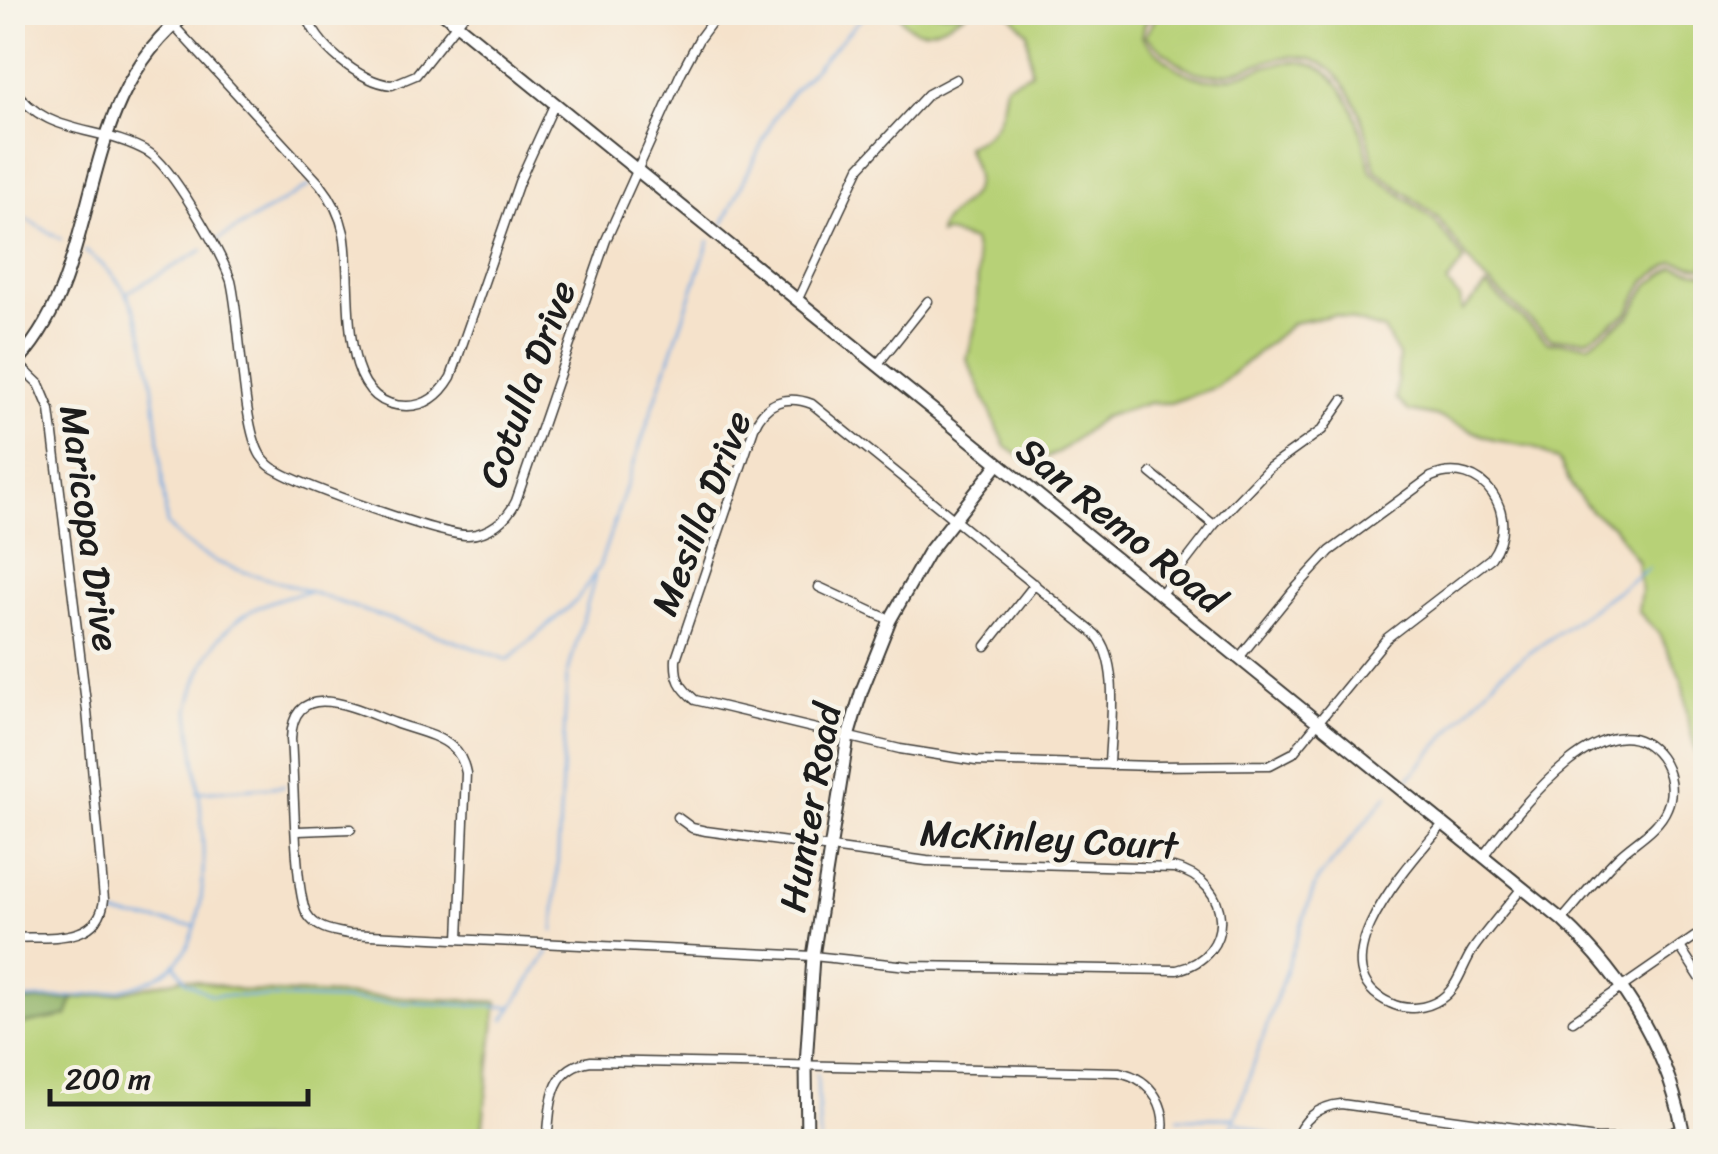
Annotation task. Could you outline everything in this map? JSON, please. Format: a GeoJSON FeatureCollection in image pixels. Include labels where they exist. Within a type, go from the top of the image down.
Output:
{"type":"FeatureCollection","features":[{"type":"Feature","properties":{"kind":"street"},"geometry":{"type":"LineString","coordinates":[[161,12],[333,202],[345,238],[356,364],[372,394],[396,405],[424,403],[449,381],[513,198],[555,103]]}},
{"type":"Feature","properties":{"kind":"street"},"geometry":{"type":"LineString","coordinates":[[14,363],[52,311],[106,136],[131,77],[149,51],[190,12]]}},
{"type":"Feature","properties":{"kind":"street"},"geometry":{"type":"LineString","coordinates":[[306,12],[310,28],[322,44],[367,78],[388,85],[402,84],[416,75],[466,12]]}},
{"type":"Feature","properties":{"kind":"street","name":"San Remo Road"},"geometry":{"type":"LineString","coordinates":[[442,12],[1562,920],[1622,988],[1665,1066],[1684,1136]]}},
{"type":"Feature","properties":{"kind":"street","name":"Cotulla Drive"},"geometry":{"type":"LineString","coordinates":[[12,86],[34,114],[146,150],[160,162],[223,263],[236,307],[252,436],[268,464],[289,476],[457,534],[479,534],[504,519],[516,502],[606,240],[688,61],[719,12]]}},
{"type":"Feature","properties":{"kind":"street"},"geometry":{"type":"LineString","coordinates":[[797,301],[860,168],[928,94],[956,79]]}},
{"type":"Feature","properties":{"kind":"street"},"geometry":{"type":"LineString","coordinates":[[877,365],[928,302]]}},
{"type":"Feature","properties":{"kind":"street","name":"Maricopa Drive"},"geometry":{"type":"LineString","coordinates":[[12,938],[85,932],[97,921],[104,898],[87,712],[50,410],[44,390],[14,363]]}},
{"type":"Feature","properties":{"kind":"street","name":"Mesilla Drive"},"geometry":{"type":"LineString","coordinates":[[848,738],[695,700],[681,688],[675,675],[676,659],[758,418],[766,408],[783,400],[798,399],[812,404],[954,519]]}},
{"type":"Feature","properties":{"kind":"street"},"geometry":{"type":"LineString","coordinates":[[1160,595],[1214,525],[1269,468],[1322,430],[1343,400]]}},
{"type":"Feature","properties":{"kind":"street","name":"Hunter Road"},"geometry":{"type":"LineString","coordinates":[[808,1142],[806,1065],[813,956],[848,738],[890,620],[928,554],[998,464]]}},
{"type":"Feature","properties":{"kind":"street"},"geometry":{"type":"LineString","coordinates":[[848,738],[976,761],[1270,765],[1293,754],[1386,638],[1495,553],[1501,540],[1503,516],[1496,496],[1484,483],[1463,473],[1438,474],[1372,518],[1317,564],[1238,659]]}},
{"type":"Feature","properties":{"kind":"street"},"geometry":{"type":"LineString","coordinates":[[1151,474],[1214,525]]}},
{"type":"Feature","properties":{"kind":"street"},"geometry":{"type":"LineString","coordinates":[[954,519],[1082,622],[1107,651],[1111,670],[1109,765]]}},
{"type":"Feature","properties":{"kind":"street"},"geometry":{"type":"LineString","coordinates":[[986,646],[1035,584]]}},
{"type":"Feature","properties":{"kind":"street"},"geometry":{"type":"LineString","coordinates":[[819,588],[890,620]]}},
{"type":"Feature","properties":{"kind":"street","name":"McKinley Court"},"geometry":{"type":"LineString","coordinates":[[459,939],[466,774],[462,759],[452,746],[333,702],[307,705],[292,728],[302,902],[309,917],[322,928],[348,934],[813,956],[908,966],[1177,970],[1206,955],[1220,928],[1219,906],[1212,891],[1200,878],[1174,868],[927,861],[706,832],[678,818]]}},
{"type":"Feature","properties":{"kind":"street"},"geometry":{"type":"LineString","coordinates":[[1483,856],[1538,789],[1586,750],[1616,738],[1631,739],[1652,749],[1669,775],[1671,788],[1666,811],[1610,864],[1562,920]]}},
{"type":"Feature","properties":{"kind":"street"},"geometry":{"type":"LineString","coordinates":[[1443,824],[1386,896],[1366,934],[1361,953],[1363,971],[1377,995],[1406,1008],[1426,1006],[1444,998],[1473,950],[1522,888]]}},
{"type":"Feature","properties":{"kind":"street"},"geometry":{"type":"LineString","coordinates":[[298,832],[351,829]]}},
{"type":"Feature","properties":{"kind":"street"},"geometry":{"type":"LineString","coordinates":[[1572,1021],[1706,928]]}},
{"type":"Feature","properties":{"kind":"street"},"geometry":{"type":"LineString","coordinates":[[1680,947],[1706,987]]}},
{"type":"Feature","properties":{"kind":"street"},"geometry":{"type":"LineString","coordinates":[[547,1142],[556,1081],[565,1070],[590,1061],[951,1066],[1126,1073],[1145,1084],[1158,1099],[1164,1120],[1162,1142]]}},
{"type":"Feature","properties":{"kind":"street"},"geometry":{"type":"LineString","coordinates":[[1294,1142],[1308,1118],[1326,1106],[1341,1104],[1597,1139],[1684,1136]]}},
{"type":"Feature","properties":{"kind":"green space"},"geometry":{"type":"Polygon","coordinates":[[[898,12],[966,13],[939,27],[920,30],[912,28],[898,12]]]}},
{"type":"Feature","properties":{"kind":"green space"},"geometry":{"type":"Polygon","coordinates":[[[1159,12],[1705,13],[1705,268],[1674,262],[1646,280],[1628,313],[1588,339],[1551,339],[1478,273],[1437,217],[1375,170],[1358,110],[1337,75],[1303,57],[1269,60],[1218,75],[1196,72],[1145,36],[1159,12]]]}},
{"type":"Feature","properties":{"kind":"green space"},"geometry":{"type":"Polygon","coordinates":[[[1009,13],[1154,13],[1145,23],[1142,37],[1175,66],[1209,79],[1280,63],[1302,62],[1320,68],[1346,95],[1362,134],[1371,172],[1434,220],[1464,260],[1447,283],[1459,298],[1462,311],[1487,286],[1548,342],[1589,344],[1630,316],[1649,284],[1675,267],[1705,273],[1705,761],[1698,759],[1682,679],[1659,634],[1638,611],[1641,590],[1637,561],[1613,526],[1592,512],[1573,489],[1559,461],[1532,447],[1494,440],[1439,417],[1409,411],[1396,399],[1399,356],[1384,330],[1335,315],[1293,323],[1217,387],[1170,403],[1149,403],[1103,417],[1058,453],[1030,463],[1006,447],[967,359],[976,323],[978,268],[973,241],[944,232],[939,235],[945,219],[975,187],[976,177],[966,146],[992,129],[1006,84],[1031,73],[1027,32],[1009,13]]]}},
{"type":"Feature","properties":{"kind":"green space"},"geometry":{"type":"Polygon","coordinates":[[[182,978],[246,991],[497,1002],[481,1141],[13,1142],[13,1026],[67,1016],[73,999],[182,978]]]}},
{"type":"Feature","properties":{"kind":"green space"},"geometry":{"type":"Polygon","coordinates":[[[73,999],[67,1016],[13,1026],[13,1002],[73,999]]]}},
{"type":"Feature","properties":{"kind":"waterway"},"geometry":{"type":"LineString","coordinates":[[723,224],[774,118],[790,95],[867,12]]}},
{"type":"Feature","properties":{"kind":"waterway"},"geometry":{"type":"LineString","coordinates":[[216,241],[309,186]]}},
{"type":"Feature","properties":{"kind":"waterway"},"geometry":{"type":"LineString","coordinates":[[12,211],[61,239]]}},
{"type":"Feature","properties":{"kind":"waterway"},"geometry":{"type":"LineString","coordinates":[[598,570],[709,241]]}},
{"type":"Feature","properties":{"kind":"waterway"},"geometry":{"type":"LineString","coordinates":[[126,293],[203,250]]}},
{"type":"Feature","properties":{"kind":"waterway"},"geometry":{"type":"LineString","coordinates":[[85,251],[117,280],[140,324],[152,379],[167,524],[197,551],[233,568],[508,660],[577,600],[597,570]]}},
{"type":"Feature","properties":{"kind":"waterway"},"geometry":{"type":"LineString","coordinates":[[1409,778],[1500,674],[1649,568]]}},
{"type":"Feature","properties":{"kind":"waterway"},"geometry":{"type":"LineString","coordinates":[[554,931],[567,676],[595,577]]}},
{"type":"Feature","properties":{"kind":"waterway"},"geometry":{"type":"LineString","coordinates":[[12,1000],[94,995],[135,986],[169,969],[187,948],[197,919],[202,885],[201,809],[189,710],[195,686],[214,645],[243,616],[283,597],[308,592]]}},
{"type":"Feature","properties":{"kind":"waterway"},"geometry":{"type":"LineString","coordinates":[[197,792],[284,786]]}},
{"type":"Feature","properties":{"kind":"waterway"},"geometry":{"type":"LineString","coordinates":[[1227,1142],[1316,882],[1388,795]]}},
{"type":"Feature","properties":{"kind":"waterway"},"geometry":{"type":"LineString","coordinates":[[112,915],[195,926]]}},
{"type":"Feature","properties":{"kind":"waterway"},"geometry":{"type":"LineString","coordinates":[[504,1020],[548,952]]}},
{"type":"Feature","properties":{"kind":"waterway"},"geometry":{"type":"LineString","coordinates":[[176,965],[186,982],[211,995],[512,1007]]}},
{"type":"Feature","properties":{"kind":"waterway"},"geometry":{"type":"LineString","coordinates":[[817,1074],[820,1142]]}},
{"type":"Feature","properties":{"kind":"waterway"},"geometry":{"type":"LineString","coordinates":[[1178,1118],[1236,1118]]}},
{"type":"Feature","properties":{"kind":"waterway"},"geometry":{"type":"LineString","coordinates":[[1238,1123],[1288,1141]]}}]}
